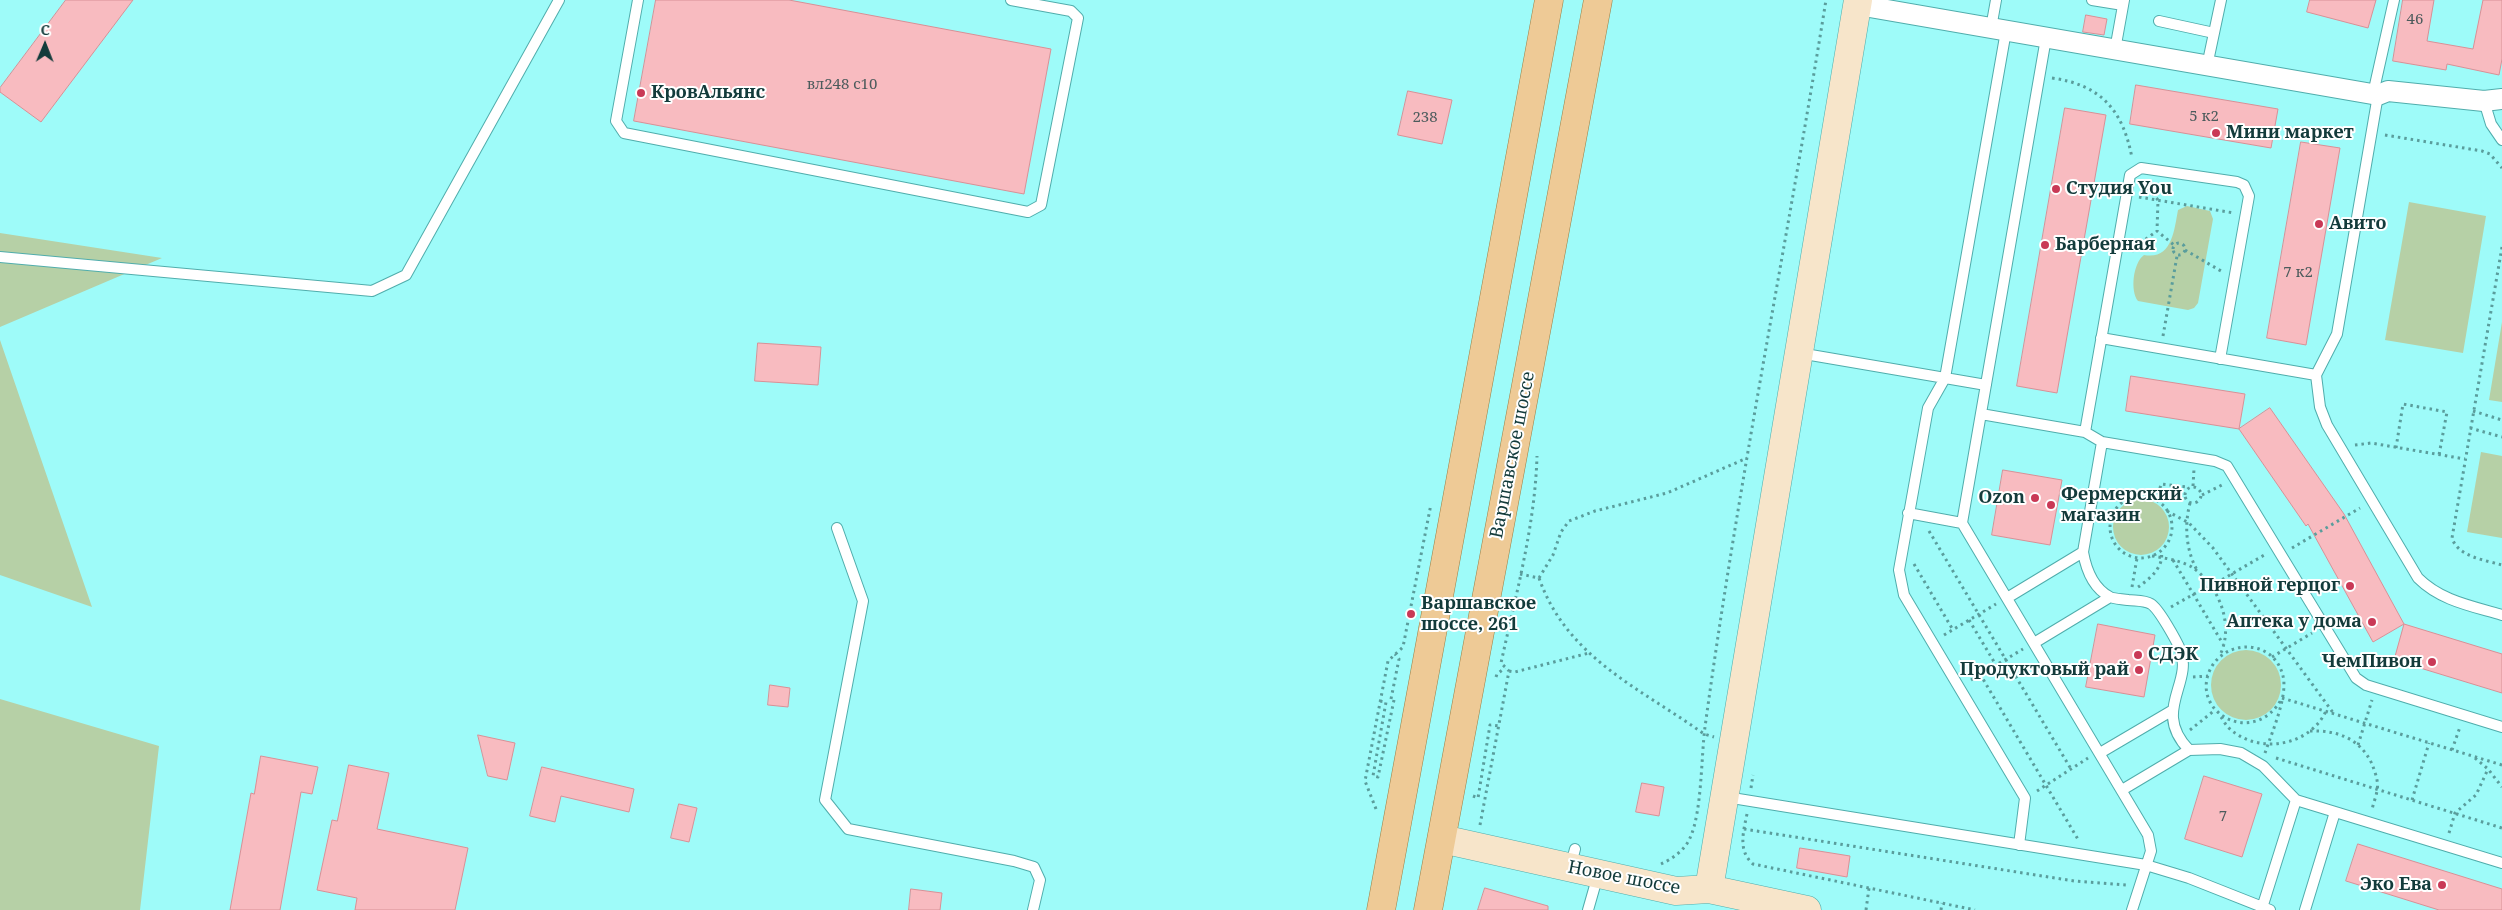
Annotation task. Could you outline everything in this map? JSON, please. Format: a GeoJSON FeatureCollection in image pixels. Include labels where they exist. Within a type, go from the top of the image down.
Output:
{"type":"FeatureCollection","features":[{"type":"Feature","properties":{"kind":"main road"},"geometry":{"type":"LineString","coordinates":[[1381,910],[1549,0]]}},
{"type":"Feature","properties":{"kind":"main road","name":"Варшавское шоссе"},"geometry":{"type":"LineString","coordinates":[[1428,910],[1598,0]]}},
{"type":"Feature","properties":{"kind":"street"},"geometry":{"type":"LineString","coordinates":[[1709,889],[1737,799],[1734,742],[1858,2],[2046,38],[2376,95],[2388,91],[2493,100]]}},
{"type":"Feature","properties":{"kind":"street","name":"Новое шоссе"},"geometry":{"type":"LineString","coordinates":[[1442,839],[1572,859],[1598,875],[1676,891],[1709,889],[1764,906],[1807,910]]}},
{"type":"Feature","properties":{"kind":"lane"},"geometry":{"type":"LineString","coordinates":[[0,257],[372,291],[406,275],[559,0]]}},
{"type":"Feature","properties":{"kind":"lane"},"geometry":{"type":"LineString","coordinates":[[638,0],[616,121],[624,134],[1028,212],[1041,206],[1078,18],[1072,11],[1011,0]]}},
{"type":"Feature","properties":{"kind":"lane"},"geometry":{"type":"LineString","coordinates":[[1996,0],[1998,29],[1946,378],[1928,408],[1898,570],[1901,586],[2026,798],[2019,845]]}},
{"type":"Feature","properties":{"kind":"lane"},"geometry":{"type":"LineString","coordinates":[[2092,0],[2123,3],[2115,50]]}},
{"type":"Feature","properties":{"kind":"lane"},"geometry":{"type":"LineString","coordinates":[[2206,66],[2221,0]]}},
{"type":"Feature","properties":{"kind":"lane"},"geometry":{"type":"LineString","coordinates":[[2394,0],[2376,95],[2372,133],[2337,334],[2316,375],[2320,407],[2341,448],[2418,578],[2426,586],[2445,598],[2502,615]]}},
{"type":"Feature","properties":{"kind":"lane"},"geometry":{"type":"LineString","coordinates":[[2159,21],[2214,33]]}},
{"type":"Feature","properties":{"kind":"lane"},"geometry":{"type":"LineString","coordinates":[[2046,38],[1962,523],[2148,835],[2151,851],[2132,910]]}},
{"type":"Feature","properties":{"kind":"lane"},"geometry":{"type":"LineString","coordinates":[[2493,100],[2491,124],[2502,140]]}},
{"type":"Feature","properties":{"kind":"lane"},"geometry":{"type":"LineString","coordinates":[[2085,432],[2126,195],[2130,175],[2134,171],[2141,168],[2150,168],[2237,182],[2244,185],[2248,196],[2220,359]]}},
{"type":"Feature","properties":{"kind":"lane"},"geometry":{"type":"LineString","coordinates":[[2101,338],[2316,375]]}},
{"type":"Feature","properties":{"kind":"lane"},"geometry":{"type":"LineString","coordinates":[[1799,353],[1986,385]]}},
{"type":"Feature","properties":{"kind":"lane"},"geometry":{"type":"LineString","coordinates":[[1981,414],[2085,432],[2102,442],[2222,462],[2235,478],[2352,674],[2360,682],[2502,727]]}},
{"type":"Feature","properties":{"kind":"lane"},"geometry":{"type":"LineString","coordinates":[[2102,442],[2083,552],[2090,577],[2110,598]]}},
{"type":"Feature","properties":{"kind":"lane"},"geometry":{"type":"LineString","coordinates":[[1908,513],[1962,523]]}},
{"type":"Feature","properties":{"kind":"lane"},"geometry":{"type":"LineString","coordinates":[[838,528],[864,601],[825,800],[848,829],[1014,860],[1034,867],[1040,880],[1033,910]]}},
{"type":"Feature","properties":{"kind":"lane"},"geometry":{"type":"LineString","coordinates":[[2007,598],[2083,552]]}},
{"type":"Feature","properties":{"kind":"lane"},"geometry":{"type":"LineString","coordinates":[[2034,643],[2110,598],[2144,602],[2154,607],[2181,655],[2181,668],[2173,710],[2173,723],[2179,738],[2189,750]]}},
{"type":"Feature","properties":{"kind":"lane"},"geometry":{"type":"LineString","coordinates":[[2099,752],[2173,710]]}},
{"type":"Feature","properties":{"kind":"lane"},"geometry":{"type":"LineString","coordinates":[[2122,790],[2189,750],[2220,749],[2241,753],[2263,766],[2296,800],[2502,864]]}},
{"type":"Feature","properties":{"kind":"lane"},"geometry":{"type":"LineString","coordinates":[[1737,799],[2146,866],[2189,878],[2266,909],[2296,800]]}},
{"type":"Feature","properties":{"kind":"lane"},"geometry":{"type":"LineString","coordinates":[[2305,910],[2335,812]]}},
{"type":"Feature","properties":{"kind":"lane"},"geometry":{"type":"LineString","coordinates":[[1588,910],[1598,875]]}},
{"type":"Feature","properties":{"kind":"path"},"geometry":{"type":"LineString","coordinates":[[1654,865],[1662,864],[1678,854],[1690,839],[1695,821],[1704,734],[1722,603],[1826,0]]}},
{"type":"Feature","properties":{"kind":"path"},"geometry":{"type":"LineString","coordinates":[[2039,76],[2068,80],[2091,88],[2109,104],[2128,134],[2134,171],[2158,200],[2157,231],[2133,248],[2131,258]]}},
{"type":"Feature","properties":{"kind":"path"},"geometry":{"type":"LineString","coordinates":[[2372,133],[2482,151],[2490,154],[2502,168]]}},
{"type":"Feature","properties":{"kind":"path"},"geometry":{"type":"LineString","coordinates":[[2126,195],[2245,215]]}},
{"type":"Feature","properties":{"kind":"path"},"geometry":{"type":"LineString","coordinates":[[2157,231],[2174,245],[2182,244],[2185,250],[2234,278]]}},
{"type":"Feature","properties":{"kind":"path"},"geometry":{"type":"LineString","coordinates":[[2161,349],[2177,256],[2173,251],[2174,245]]}},
{"type":"Feature","properties":{"kind":"path"},"geometry":{"type":"LineString","coordinates":[[2502,247],[2452,531],[2454,544],[2463,553],[2502,565]]}},
{"type":"Feature","properties":{"kind":"path"},"geometry":{"type":"LineString","coordinates":[[2177,256],[2181,255],[2185,250]]}},
{"type":"Feature","properties":{"kind":"path"},"geometry":{"type":"LineString","coordinates":[[2495,286],[2502,288]]}},
{"type":"Feature","properties":{"kind":"path"},"geometry":{"type":"LineString","coordinates":[[2396,448],[2404,404],[2447,412],[2439,455]]}},
{"type":"Feature","properties":{"kind":"path"},"geometry":{"type":"LineString","coordinates":[[2473,411],[2502,420]]}},
{"type":"Feature","properties":{"kind":"path"},"geometry":{"type":"LineString","coordinates":[[2470,428],[2502,437]]}},
{"type":"Feature","properties":{"kind":"path"},"geometry":{"type":"LineString","coordinates":[[2341,448],[2366,443],[2465,459]]}},
{"type":"Feature","properties":{"kind":"path"},"geometry":{"type":"LineString","coordinates":[[1480,826],[1499,726],[1507,670],[1501,663],[1536,489],[1538,450]]}},
{"type":"Feature","properties":{"kind":"path"},"geometry":{"type":"LineString","coordinates":[[1539,578],[1553,555],[1561,532],[1569,521],[1595,511],[1667,493],[1745,460],[1748,455]]}},
{"type":"Feature","properties":{"kind":"path"},"geometry":{"type":"LineString","coordinates":[[2190,503],[2198,502],[2202,495],[2235,478]]}},
{"type":"Feature","properties":{"kind":"path"},"geometry":{"type":"LineString","coordinates":[[2157,501],[2161,484],[2189,488],[2198,487],[2202,495]]}},
{"type":"Feature","properties":{"kind":"path"},"geometry":{"type":"LineString","coordinates":[[2189,488],[2185,495],[2190,503],[2187,522],[2189,550],[2199,574]]}},
{"type":"Feature","properties":{"kind":"path"},"geometry":{"type":"LineString","coordinates":[[2328,706],[2322,720],[2303,737],[2278,745],[2253,742],[2230,729],[2209,699],[2208,676],[2212,665],[2220,655],[2226,632],[2224,612],[2210,586],[2189,566],[2173,560],[2152,556],[2137,558],[2128,555],[2113,542],[2110,532],[2114,512],[2120,504],[2138,496],[2157,501],[2167,511],[2187,522],[2202,534],[2334,714]]}},
{"type":"Feature","properties":{"kind":"path"},"geometry":{"type":"LineString","coordinates":[[1376,810],[1365,781],[1388,661],[1403,646],[1432,500]]}},
{"type":"Feature","properties":{"kind":"path"},"geometry":{"type":"LineString","coordinates":[[2159,614],[2193,594],[2279,551],[2372,500]]}},
{"type":"Feature","properties":{"kind":"path"},"geometry":{"type":"LineString","coordinates":[[2152,556],[2168,542],[2171,532],[2167,511]]}},
{"type":"Feature","properties":{"kind":"path"},"geometry":{"type":"LineString","coordinates":[[1920,516],[2070,769]]}},
{"type":"Feature","properties":{"kind":"path"},"geometry":{"type":"LineString","coordinates":[[1902,544],[1953,630]]}},
{"type":"Feature","properties":{"kind":"path"},"geometry":{"type":"LineString","coordinates":[[2137,558],[2132,591],[2146,582],[2163,558],[2161,550]]}},
{"type":"Feature","properties":{"kind":"path"},"geometry":{"type":"LineString","coordinates":[[2173,560],[2223,644]]}},
{"type":"Feature","properties":{"kind":"path"},"geometry":{"type":"LineString","coordinates":[[1520,574],[1539,578]]}},
{"type":"Feature","properties":{"kind":"path"},"geometry":{"type":"LineString","coordinates":[[1539,578],[1546,598],[1558,619],[1612,675],[1704,734],[1734,742]]}},
{"type":"Feature","properties":{"kind":"path"},"geometry":{"type":"LineString","coordinates":[[1933,642],[2007,598]]}},
{"type":"Feature","properties":{"kind":"path"},"geometry":{"type":"LineString","coordinates":[[1969,620],[1996,665]]}},
{"type":"Feature","properties":{"kind":"path"},"geometry":{"type":"LineString","coordinates":[[2272,656],[2324,626]]}},
{"type":"Feature","properties":{"kind":"path"},"geometry":{"type":"LineString","coordinates":[[1959,687],[2034,643]]}},
{"type":"Feature","properties":{"kind":"path"},"geometry":{"type":"LineString","coordinates":[[2220,655],[2240,646],[2262,649],[2272,656],[2283,675],[2285,687],[2265,755],[2502,828]]}},
{"type":"Feature","properties":{"kind":"path"},"geometry":{"type":"LineString","coordinates":[[1497,674],[1507,670],[1516,672],[1589,653]]}},
{"type":"Feature","properties":{"kind":"path"},"geometry":{"type":"LineString","coordinates":[[1380,701],[1386,702],[1373,776],[1378,777],[1399,659],[1395,654]]}},
{"type":"Feature","properties":{"kind":"path"},"geometry":{"type":"LineString","coordinates":[[1980,674],[2088,857]]}},
{"type":"Feature","properties":{"kind":"path"},"geometry":{"type":"LineString","coordinates":[[2358,745],[2376,688]]}},
{"type":"Feature","properties":{"kind":"path"},"geometry":{"type":"LineString","coordinates":[[2215,709],[2223,717],[2246,724],[2268,717],[2277,708],[2282,698]]}},
{"type":"Feature","properties":{"kind":"path"},"geometry":{"type":"LineString","coordinates":[[2282,698],[2502,765]]}},
{"type":"Feature","properties":{"kind":"path"},"geometry":{"type":"LineString","coordinates":[[2179,738],[2215,709]]}},
{"type":"Feature","properties":{"kind":"path"},"geometry":{"type":"LineString","coordinates":[[2452,750],[2463,715]]}},
{"type":"Feature","properties":{"kind":"path"},"geometry":{"type":"LineString","coordinates":[[1485,726],[1473,796],[1478,798],[1490,724],[1499,726]]}},
{"type":"Feature","properties":{"kind":"path"},"geometry":{"type":"LineString","coordinates":[[2310,731],[2326,731],[2343,735],[2358,745],[2368,757],[2376,773],[2378,790],[2368,822]]}},
{"type":"Feature","properties":{"kind":"path"},"geometry":{"type":"LineString","coordinates":[[2412,800],[2430,743]]}},
{"type":"Feature","properties":{"kind":"path"},"geometry":{"type":"LineString","coordinates":[[2026,798],[2099,752]]}},
{"type":"Feature","properties":{"kind":"path"},"geometry":{"type":"LineString","coordinates":[[2472,756],[2488,769],[2502,787]]}},
{"type":"Feature","properties":{"kind":"path"},"geometry":{"type":"LineString","coordinates":[[2445,846],[2455,813],[2476,795],[2488,769]]}},
{"type":"Feature","properties":{"kind":"path"},"geometry":{"type":"LineString","coordinates":[[1753,773],[1737,799],[1744,829],[1743,851],[1746,858],[1753,864],[1975,910]]}},
{"type":"Feature","properties":{"kind":"path"},"geometry":{"type":"LineString","coordinates":[[1744,829],[2074,882],[2140,885]]}},
{"type":"Feature","properties":{"kind":"path"},"geometry":{"type":"LineString","coordinates":[[1866,910],[1869,888]]}},
{"type":"Feature","properties":{"kind":"path"},"geometry":{"type":"LineString","coordinates":[[1941,910],[1942,903]]}},
{"type":"Feature","properties":{"kind":"green space"},"geometry":{"type":"Polygon","coordinates":[[[2409,202],[2486,216],[2463,353],[2385,340],[2409,202]]]}},
{"type":"Feature","properties":{"kind":"green space"},"geometry":{"type":"Polygon","coordinates":[[[2187,206],[2210,211],[2213,219],[2198,303],[2194,308],[2188,310],[2138,301],[2133,284],[2137,264],[2144,255],[2161,253],[2166,248],[2173,235],[2178,210],[2187,206]]]}},
{"type":"Feature","properties":{"kind":"green space"},"geometry":{"type":"Polygon","coordinates":[[[0,233],[162,258],[0,327],[0,233]]]}},
{"type":"Feature","properties":{"kind":"green space"},"geometry":{"type":"Polygon","coordinates":[[[2502,322],[2502,402],[2489,400],[2502,322]]]}},
{"type":"Feature","properties":{"kind":"green space"},"geometry":{"type":"Polygon","coordinates":[[[0,340],[92,607],[0,575],[0,340]]]}},
{"type":"Feature","properties":{"kind":"green space"},"geometry":{"type":"Polygon","coordinates":[[[2481,452],[2502,456],[2502,538],[2467,532],[2481,452]]]}},
{"type":"Feature","properties":{"kind":"green space"},"geometry":{"type":"Polygon","coordinates":[[[2141,499],[2152,501],[2161,507],[2167,516],[2169,527],[2167,538],[2161,547],[2152,553],[2141,555],[2130,553],[2121,547],[2115,538],[2113,527],[2115,516],[2121,507],[2130,501],[2141,499]]]}},
{"type":"Feature","properties":{"kind":"green space"},"geometry":{"type":"Polygon","coordinates":[[[2246,650],[2265,656],[2275,666],[2281,685],[2275,704],[2265,714],[2246,720],[2227,714],[2217,704],[2211,685],[2217,666],[2227,656],[2246,650]]]}},
{"type":"Feature","properties":{"kind":"green space"},"geometry":{"type":"Polygon","coordinates":[[[0,699],[159,746],[140,910],[0,910],[0,699]]]}},
{"type":"Feature","properties":{"kind":"building"},"geometry":{"type":"Polygon","coordinates":[[[66,0],[133,0],[41,122],[0,92],[0,88],[66,0]]]}},
{"type":"Feature","properties":{"kind":"building"},"geometry":{"type":"Polygon","coordinates":[[[656,0],[789,0],[1051,49],[1024,194],[634,121],[656,0]]]}},
{"type":"Feature","properties":{"kind":"building"},"geometry":{"type":"Polygon","coordinates":[[[2310,0],[2376,0],[2368,28],[2307,12],[2310,0]]]}},
{"type":"Feature","properties":{"kind":"building"},"geometry":{"type":"Polygon","coordinates":[[[2403,0],[2434,0],[2427,41],[2473,49],[2483,0],[2502,0],[2502,59],[2499,75],[2447,64],[2446,70],[2393,61],[2403,0]]]}},
{"type":"Feature","properties":{"kind":"building"},"geometry":{"type":"Polygon","coordinates":[[[2086,15],[2107,19],[2104,35],[2083,32],[2086,15]]]}},
{"type":"Feature","properties":{"kind":"building"},"geometry":{"type":"Polygon","coordinates":[[[2136,85],[2278,109],[2271,148],[2130,124],[2136,85]]]}},
{"type":"Feature","properties":{"kind":"building"},"geometry":{"type":"Polygon","coordinates":[[[1408,91],[1452,100],[1442,144],[1398,135],[1408,91]]]}},
{"type":"Feature","properties":{"kind":"building"},"geometry":{"type":"Polygon","coordinates":[[[2065,108],[2106,115],[2057,393],[2017,386],[2065,108]]]}},
{"type":"Feature","properties":{"kind":"building"},"geometry":{"type":"Polygon","coordinates":[[[2301,142],[2340,148],[2306,345],[2267,338],[2301,142]]]}},
{"type":"Feature","properties":{"kind":"building"},"geometry":{"type":"Polygon","coordinates":[[[758,343],[821,347],[818,385],[755,381],[758,343]]]}},
{"type":"Feature","properties":{"kind":"building"},"geometry":{"type":"Polygon","coordinates":[[[2131,376],[2245,394],[2239,429],[2126,411],[2131,376]]]}},
{"type":"Feature","properties":{"kind":"building"},"geometry":{"type":"Polygon","coordinates":[[[2270,408],[2344,514],[2404,624],[2373,642],[2308,524],[2306,526],[2239,429],[2270,408]]]}},
{"type":"Feature","properties":{"kind":"building"},"geometry":{"type":"Polygon","coordinates":[[[2003,470],[2062,480],[2050,545],[1992,535],[2003,470]]]}},
{"type":"Feature","properties":{"kind":"building"},"geometry":{"type":"Polygon","coordinates":[[[2098,624],[2155,635],[2144,697],[2086,687],[2098,624]]]}},
{"type":"Feature","properties":{"kind":"building"},"geometry":{"type":"Polygon","coordinates":[[[2404,624],[2502,654],[2502,693],[2394,660],[2404,624]]]}},
{"type":"Feature","properties":{"kind":"building"},"geometry":{"type":"Polygon","coordinates":[[[770,685],[790,688],[788,707],[768,705],[770,685]]]}},
{"type":"Feature","properties":{"kind":"building"},"geometry":{"type":"Polygon","coordinates":[[[478,735],[515,743],[507,780],[488,776],[478,735]]]}},
{"type":"Feature","properties":{"kind":"building"},"geometry":{"type":"Polygon","coordinates":[[[261,756],[318,767],[312,794],[301,792],[280,910],[230,910],[251,793],[254,794],[261,756]]]}},
{"type":"Feature","properties":{"kind":"building"},"geometry":{"type":"Polygon","coordinates":[[[349,765],[389,773],[377,829],[468,848],[455,910],[355,910],[357,898],[317,890],[332,820],[337,821],[349,765]]]}},
{"type":"Feature","properties":{"kind":"building"},"geometry":{"type":"Polygon","coordinates":[[[542,767],[634,789],[629,812],[561,796],[555,822],[530,816],[542,767]]]}},
{"type":"Feature","properties":{"kind":"building"},"geometry":{"type":"Polygon","coordinates":[[[2204,776],[2262,794],[2242,857],[2185,839],[2204,776]]]}},
{"type":"Feature","properties":{"kind":"building"},"geometry":{"type":"Polygon","coordinates":[[[1642,783],[1664,787],[1659,816],[1636,812],[1642,783]]]}},
{"type":"Feature","properties":{"kind":"building"},"geometry":{"type":"Polygon","coordinates":[[[679,804],[697,808],[689,842],[671,838],[679,804]]]}},
{"type":"Feature","properties":{"kind":"building"},"geometry":{"type":"Polygon","coordinates":[[[2358,844],[2502,889],[2502,910],[2439,910],[2346,881],[2358,844]]]}},
{"type":"Feature","properties":{"kind":"building"},"geometry":{"type":"Polygon","coordinates":[[[1800,848],[1850,856],[1847,877],[1797,868],[1800,848]]]}},
{"type":"Feature","properties":{"kind":"building"},"geometry":{"type":"Polygon","coordinates":[[[1485,888],[1548,906],[1548,910],[1478,910],[1485,888]]]}},
{"type":"Feature","properties":{"kind":"building"},"geometry":{"type":"Polygon","coordinates":[[[911,889],[942,893],[940,910],[909,910],[911,889]]]}},
{"type":"Feature","properties":{"kind":"place","name":"КровАльянс"},"geometry":{"type":"Point","coordinates":[641,93]}},
{"type":"Feature","properties":{"kind":"place","name":"Мини маркет"},"geometry":{"type":"Point","coordinates":[2216,133]}},
{"type":"Feature","properties":{"kind":"place","name":"Студия You"},"geometry":{"type":"Point","coordinates":[2056,189]}},
{"type":"Feature","properties":{"kind":"place","name":"Авито"},"geometry":{"type":"Point","coordinates":[2319,224]}},
{"type":"Feature","properties":{"kind":"place","name":"Барберная"},"geometry":{"type":"Point","coordinates":[2045,245]}},
{"type":"Feature","properties":{"kind":"place","name":"Ozon"},"geometry":{"type":"Point","coordinates":[2035,498]}},
{"type":"Feature","properties":{"kind":"place","name":"Фермерский магазин"},"geometry":{"type":"Point","coordinates":[2051,505]}},
{"type":"Feature","properties":{"kind":"place","name":"Пивной герцог"},"geometry":{"type":"Point","coordinates":[2350,586]}},
{"type":"Feature","properties":{"kind":"place","name":"Варшавское шоссе, 261"},"geometry":{"type":"Point","coordinates":[1411,614]}},
{"type":"Feature","properties":{"kind":"place","name":"Аптека у дома"},"geometry":{"type":"Point","coordinates":[2372,622]}},
{"type":"Feature","properties":{"kind":"place","name":"СДЭК"},"geometry":{"type":"Point","coordinates":[2138,655]}},
{"type":"Feature","properties":{"kind":"place","name":"ЧемПивон"},"geometry":{"type":"Point","coordinates":[2432,662]}},
{"type":"Feature","properties":{"kind":"place","name":"Продуктовый рай"},"geometry":{"type":"Point","coordinates":[2139,670]}},
{"type":"Feature","properties":{"kind":"place","name":"Эко Ева"},"geometry":{"type":"Point","coordinates":[2442,885]}}]}
